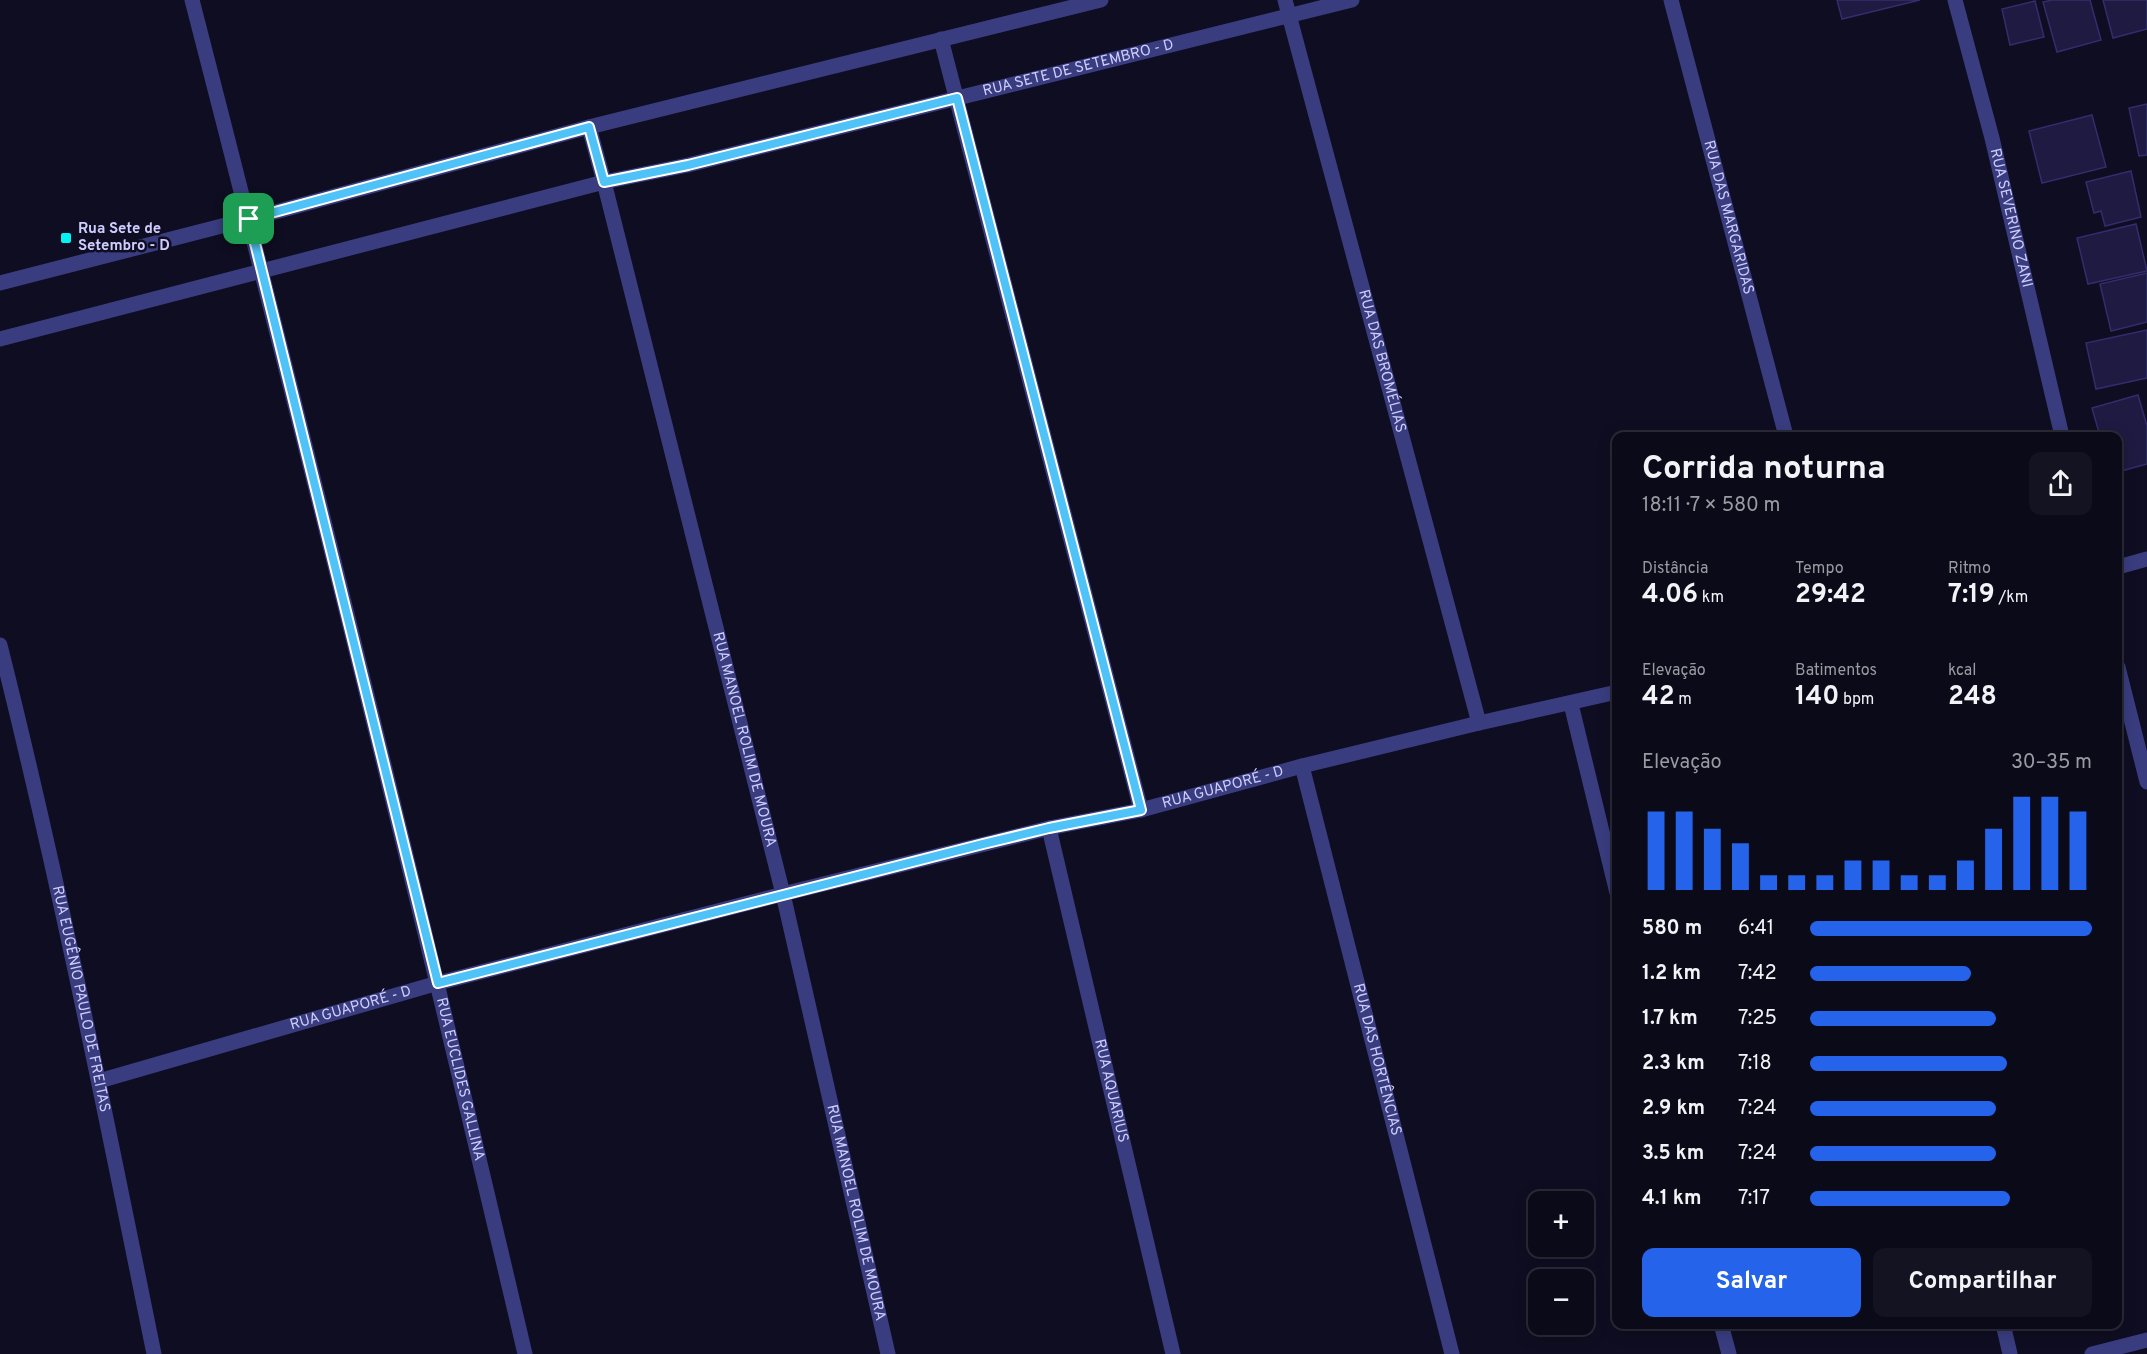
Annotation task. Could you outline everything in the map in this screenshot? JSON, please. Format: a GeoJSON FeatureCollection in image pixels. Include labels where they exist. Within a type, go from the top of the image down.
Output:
{"type":"FeatureCollection","features":[{"type":"Feature","properties":{"kind":"street","name":"RUA EUCLIDES GALLINA"},"geometry":{"type":"LineString","coordinates":[[192,0],[263,270],[438,983],[525,1354]]}},
{"type":"Feature","properties":{"kind":"street"},"geometry":{"type":"LineString","coordinates":[[0,282],[249,219],[589,127],[1101,0]]}},
{"type":"Feature","properties":{"kind":"street","name":"RUA DAS BROMÉLIAS"},"geometry":{"type":"LineString","coordinates":[[1285,0],[1479,723]]}},
{"type":"Feature","properties":{"kind":"street","name":"RUA SETE DE SETEMBRO - D"},"geometry":{"type":"LineString","coordinates":[[0,339],[604,182],[688,165],[1352,0]]}},
{"type":"Feature","properties":{"kind":"street","name":"RUA DAS MARGARIDAS"},"geometry":{"type":"LineString","coordinates":[[1671,0],[1785,432]]}},
{"type":"Feature","properties":{"kind":"street","name":"RUA SEVERINO ZANI"},"geometry":{"type":"LineString","coordinates":[[1954,0],[1992,138],[2061,432]]}},
{"type":"Feature","properties":{"kind":"street"},"geometry":{"type":"LineString","coordinates":[[941,39],[1141,810]]}},
{"type":"Feature","properties":{"kind":"street","name":"RUA MANOEL ROLIM DE MOURA"},"geometry":{"type":"LineString","coordinates":[[589,127],[783,894],[888,1354]]}},
{"type":"Feature","properties":{"kind":"street"},"geometry":{"type":"LineString","coordinates":[[2122,566],[2147,559]]}},
{"type":"Feature","properties":{"kind":"street","name":"RUA EUGÊNIO PAULO DE FREITAS"},"geometry":{"type":"LineString","coordinates":[[0,645],[35,786],[99,1081],[154,1354]]}},
{"type":"Feature","properties":{"kind":"street"},"geometry":{"type":"LineString","coordinates":[[2122,683],[2147,782]]}},
{"type":"Feature","properties":{"kind":"street","name":"RUA GUAPORÉ - D"},"geometry":{"type":"LineString","coordinates":[[99,1081],[438,983],[783,894],[1049,828],[1141,810],[1302,766],[1612,693]]}},
{"type":"Feature","properties":{"kind":"street"},"geometry":{"type":"LineString","coordinates":[[1571,704],[1612,872]]}},
{"type":"Feature","properties":{"kind":"street","name":"RUA DAS HORTÊNCIAS"},"geometry":{"type":"LineString","coordinates":[[1302,766],[1452,1354]]}},
{"type":"Feature","properties":{"kind":"street","name":"RUA AQUARIUS"},"geometry":{"type":"LineString","coordinates":[[1049,828],[1173,1354]]}},
{"type":"Feature","properties":{"kind":"street"},"geometry":{"type":"LineString","coordinates":[[1722,1329],[1729,1354]]}},
{"type":"Feature","properties":{"kind":"street"},"geometry":{"type":"LineString","coordinates":[[2004,1329],[2010,1354]]}},
{"type":"Feature","properties":{"kind":"street"},"geometry":{"type":"LineString","coordinates":[[2092,1354],[2147,1340]]}},
{"type":"Feature","properties":{"kind":"building"},"geometry":{"type":"Polygon","coordinates":[[[1837,0],[1920,0],[1842,19],[1837,0]]]}},
{"type":"Feature","properties":{"kind":"building"},"geometry":{"type":"Polygon","coordinates":[[[2090,0],[2101,40],[2057,52],[2043,2],[2090,0]]]}},
{"type":"Feature","properties":{"kind":"building"},"geometry":{"type":"Polygon","coordinates":[[[2103,0],[2147,0],[2147,29],[2113,38],[2103,0]]]}},
{"type":"Feature","properties":{"kind":"building"},"geometry":{"type":"Polygon","coordinates":[[[2035,1],[2044,37],[2010,45],[2002,9],[2035,1]]]}},
{"type":"Feature","properties":{"kind":"building"},"geometry":{"type":"Polygon","coordinates":[[[2147,104],[2147,155],[2139,156],[2129,108],[2147,104]]]}},
{"type":"Feature","properties":{"kind":"building"},"geometry":{"type":"Polygon","coordinates":[[[2092,115],[2106,167],[2042,183],[2029,131],[2092,115]]]}},
{"type":"Feature","properties":{"kind":"building"},"geometry":{"type":"Polygon","coordinates":[[[2131,171],[2141,217],[2105,226],[2101,211],[2094,213],[2086,182],[2131,171]]]}},
{"type":"Feature","properties":{"kind":"building"},"geometry":{"type":"Polygon","coordinates":[[[2136,224],[2147,271],[2088,284],[2077,238],[2136,224]]]}},
{"type":"Feature","properties":{"kind":"building"},"geometry":{"type":"Polygon","coordinates":[[[2147,273],[2147,322],[2111,331],[2100,284],[2147,273]]]}},
{"type":"Feature","properties":{"kind":"building"},"geometry":{"type":"Polygon","coordinates":[[[2147,330],[2147,378],[2096,389],[2086,343],[2147,330]]]}},
{"type":"Feature","properties":{"kind":"building"},"geometry":{"type":"Polygon","coordinates":[[[2138,395],[2147,426],[2147,464],[2122,471],[2122,432],[2099,432],[2092,408],[2138,395]]]}},
{"type":"Feature","properties":{"kind":"place","name":"Rua Sete de Setembro - D"},"geometry":{"type":"Point","coordinates":[66,238]}},
{"type":"Feature","properties":{"kind":"route"},"geometry":{"type":"LineString","coordinates":[[957,98],[1141,810],[983,844],[438,983],[249,219],[589,127],[604,182],[688,165],[957,98]]}}]}
